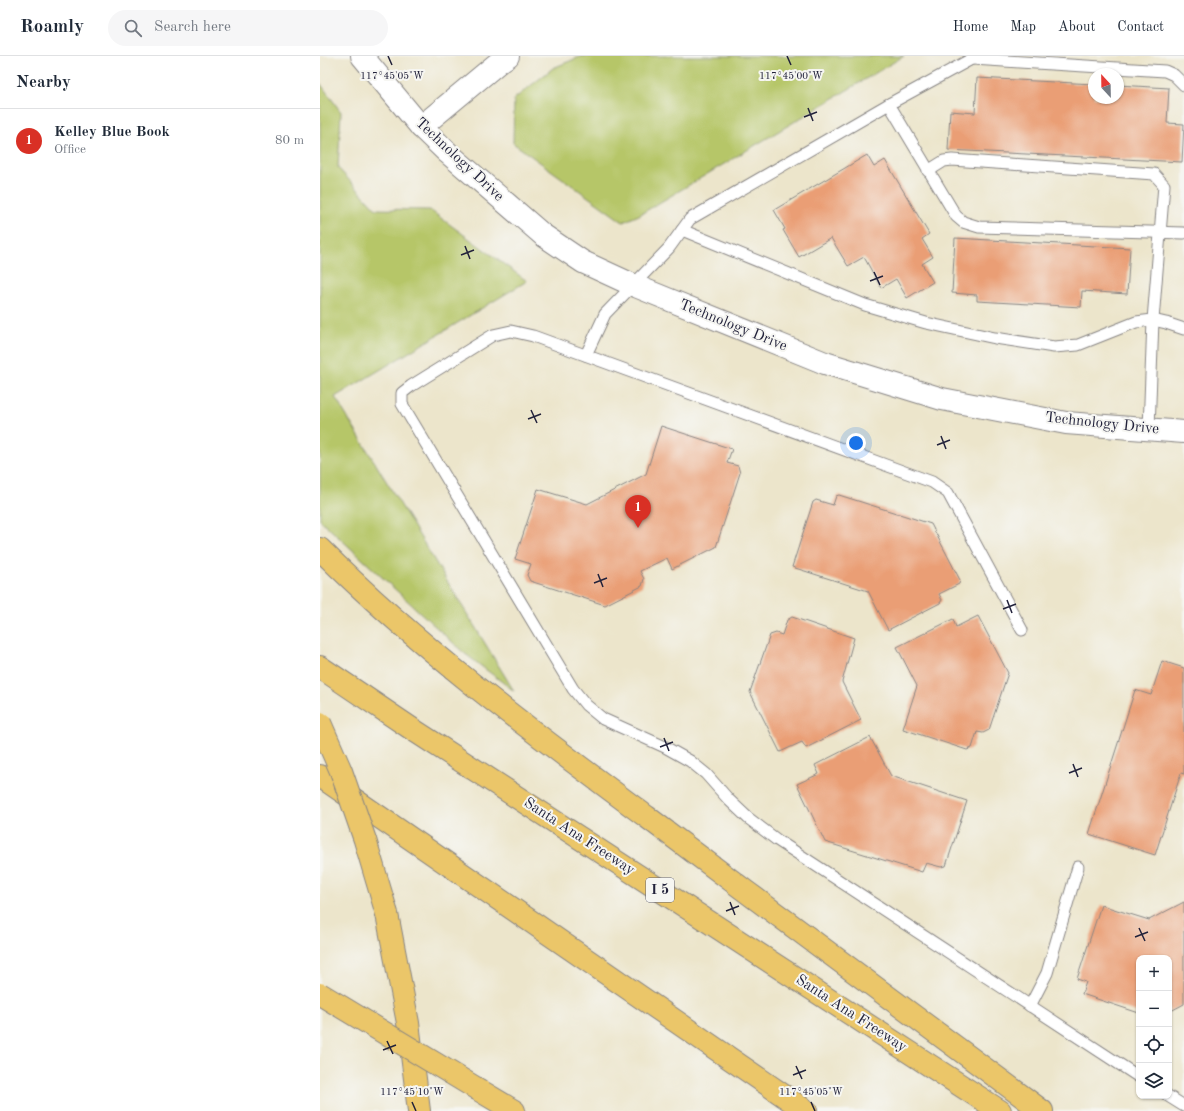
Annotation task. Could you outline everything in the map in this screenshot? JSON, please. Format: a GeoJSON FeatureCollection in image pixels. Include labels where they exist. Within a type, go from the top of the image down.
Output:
{"type":"FeatureCollection","features":[{"type":"Feature","properties":{"kind":"highway"},"geometry":{"type":"LineString","coordinates":[[320,549],[352,581],[429,649],[515,718],[1042,1111]]}},
{"type":"Feature","properties":{"kind":"highway","name":"Santa Ana Freeway"},"geometry":{"type":"LineString","coordinates":[[320,667],[412,729],[1000,1111]]}},
{"type":"Feature","properties":{"kind":"highway"},"geometry":{"type":"LineString","coordinates":[[320,723],[340,771],[365,840],[387,914],[408,1023],[419,1111]]}},
{"type":"Feature","properties":{"kind":"highway"},"geometry":{"type":"LineString","coordinates":[[320,776],[806,1111]]}},
{"type":"Feature","properties":{"kind":"highway"},"geometry":{"type":"LineString","coordinates":[[320,994],[508,1108]]}},
{"type":"Feature","properties":{"kind":"street","name":"Technology Drive"},"geometry":{"type":"LineString","coordinates":[[362,56],[421,127],[543,235],[583,262],[633,285],[825,363],[942,399],[1066,423],[1184,432]]}},
{"type":"Feature","properties":{"kind":"street"},"geometry":{"type":"LineString","coordinates":[[421,127],[508,56]]}},
{"type":"Feature","properties":{"kind":"lane"},"geometry":{"type":"LineString","coordinates":[[586,355],[605,314],[669,248],[690,219],[889,104],[975,57],[1165,71],[1174,75],[1184,86]]}},
{"type":"Feature","properties":{"kind":"lane"},"geometry":{"type":"LineString","coordinates":[[889,104],[956,216],[963,222],[979,227],[1184,234]]}},
{"type":"Feature","properties":{"kind":"lane"},"geometry":{"type":"LineString","coordinates":[[928,171],[944,161],[952,160],[1154,174],[1164,185],[1153,320],[1150,429]]}},
{"type":"Feature","properties":{"kind":"lane"},"geometry":{"type":"LineString","coordinates":[[682,230],[865,305],[926,323],[995,338],[1054,347],[1078,345],[1136,322],[1153,320],[1166,322],[1184,329]]}},
{"type":"Feature","properties":{"kind":"lane"},"geometry":{"type":"LineString","coordinates":[[1022,630],[948,492],[932,482],[586,355],[533,336],[511,331],[493,335],[402,393],[402,404],[573,689],[586,706],[603,719],[665,747],[695,765],[706,774],[729,800],[748,818],[777,840],[1136,1075]]}},
{"type":"Feature","properties":{"kind":"lane"},"geometry":{"type":"LineString","coordinates":[[1030,1006],[1047,973],[1078,867]]}},
{"type":"Feature","properties":{"kind":"lane"},"geometry":{"type":"LineString","coordinates":[[1172,1098],[1184,1106]]}},
{"type":"Feature","properties":{"kind":"green space"},"geometry":{"type":"Polygon","coordinates":[[[582,56],[904,56],[639,215],[623,222],[513,143],[514,99],[553,68],[582,56]]]}},
{"type":"Feature","properties":{"kind":"green space"},"geometry":{"type":"Polygon","coordinates":[[[320,83],[341,112],[338,168],[376,209],[430,210],[527,281],[335,397],[514,691],[464,653],[320,520],[320,83]]]}},
{"type":"Feature","properties":{"kind":"building"},"geometry":{"type":"Polygon","coordinates":[[[977,78],[1088,84],[1088,104],[1124,104],[1124,85],[1169,88],[1167,123],[1184,124],[1182,162],[948,150],[950,111],[975,113],[977,78]]]}},
{"type":"Feature","properties":{"kind":"building"},"geometry":{"type":"Polygon","coordinates":[[[867,155],[874,167],[885,160],[929,234],[922,239],[933,257],[922,264],[933,282],[907,298],[896,279],[881,288],[864,257],[848,266],[831,238],[799,257],[783,230],[785,229],[774,210],[867,155]]]}},
{"type":"Feature","properties":{"kind":"building"},"geometry":{"type":"Polygon","coordinates":[[[955,238],[1130,248],[1127,294],[1082,291],[1081,307],[977,301],[977,295],[952,293],[955,238]]]}},
{"type":"Feature","properties":{"kind":"building"},"geometry":{"type":"Polygon","coordinates":[[[661,426],[732,449],[727,463],[738,466],[740,473],[716,547],[672,569],[667,558],[640,571],[644,579],[642,586],[605,605],[530,581],[527,575],[531,564],[515,559],[538,489],[587,504],[646,474],[661,426]]]}},
{"type":"Feature","properties":{"kind":"building"},"geometry":{"type":"Polygon","coordinates":[[[839,495],[931,524],[960,580],[959,584],[939,594],[942,600],[940,603],[888,630],[868,591],[792,567],[813,502],[816,500],[833,505],[836,496],[839,495]]]}},
{"type":"Feature","properties":{"kind":"building"},"geometry":{"type":"Polygon","coordinates":[[[978,616],[1008,673],[989,730],[983,733],[977,732],[972,748],[967,750],[903,729],[917,686],[897,647],[953,619],[956,627],[978,616]]]}},
{"type":"Feature","properties":{"kind":"building"},"geometry":{"type":"Polygon","coordinates":[[[792,617],[854,638],[842,682],[861,720],[806,748],[802,742],[780,752],[750,692],[770,635],[776,633],[782,635],[787,620],[792,617]]]}},
{"type":"Feature","properties":{"kind":"building"},"geometry":{"type":"Polygon","coordinates":[[[1162,661],[1184,668],[1184,774],[1181,773],[1155,855],[1089,834],[1135,690],[1151,695],[1162,661]]]}},
{"type":"Feature","properties":{"kind":"building"},"geometry":{"type":"Polygon","coordinates":[[[870,737],[891,776],[967,801],[946,866],[941,867],[926,863],[922,872],[825,842],[797,784],[819,774],[815,765],[870,737]]]}},
{"type":"Feature","properties":{"kind":"building"},"geometry":{"type":"Polygon","coordinates":[[[1184,902],[1184,1004],[1172,1010],[1172,955],[1136,955],[1136,1012],[1082,994],[1086,982],[1077,979],[1101,905],[1149,920],[1184,902]]]}},
{"type":"Feature","properties":{"kind":"place","name":"Kelley Blue Book"},"geometry":{"type":"Point","coordinates":[638,528]}}]}
